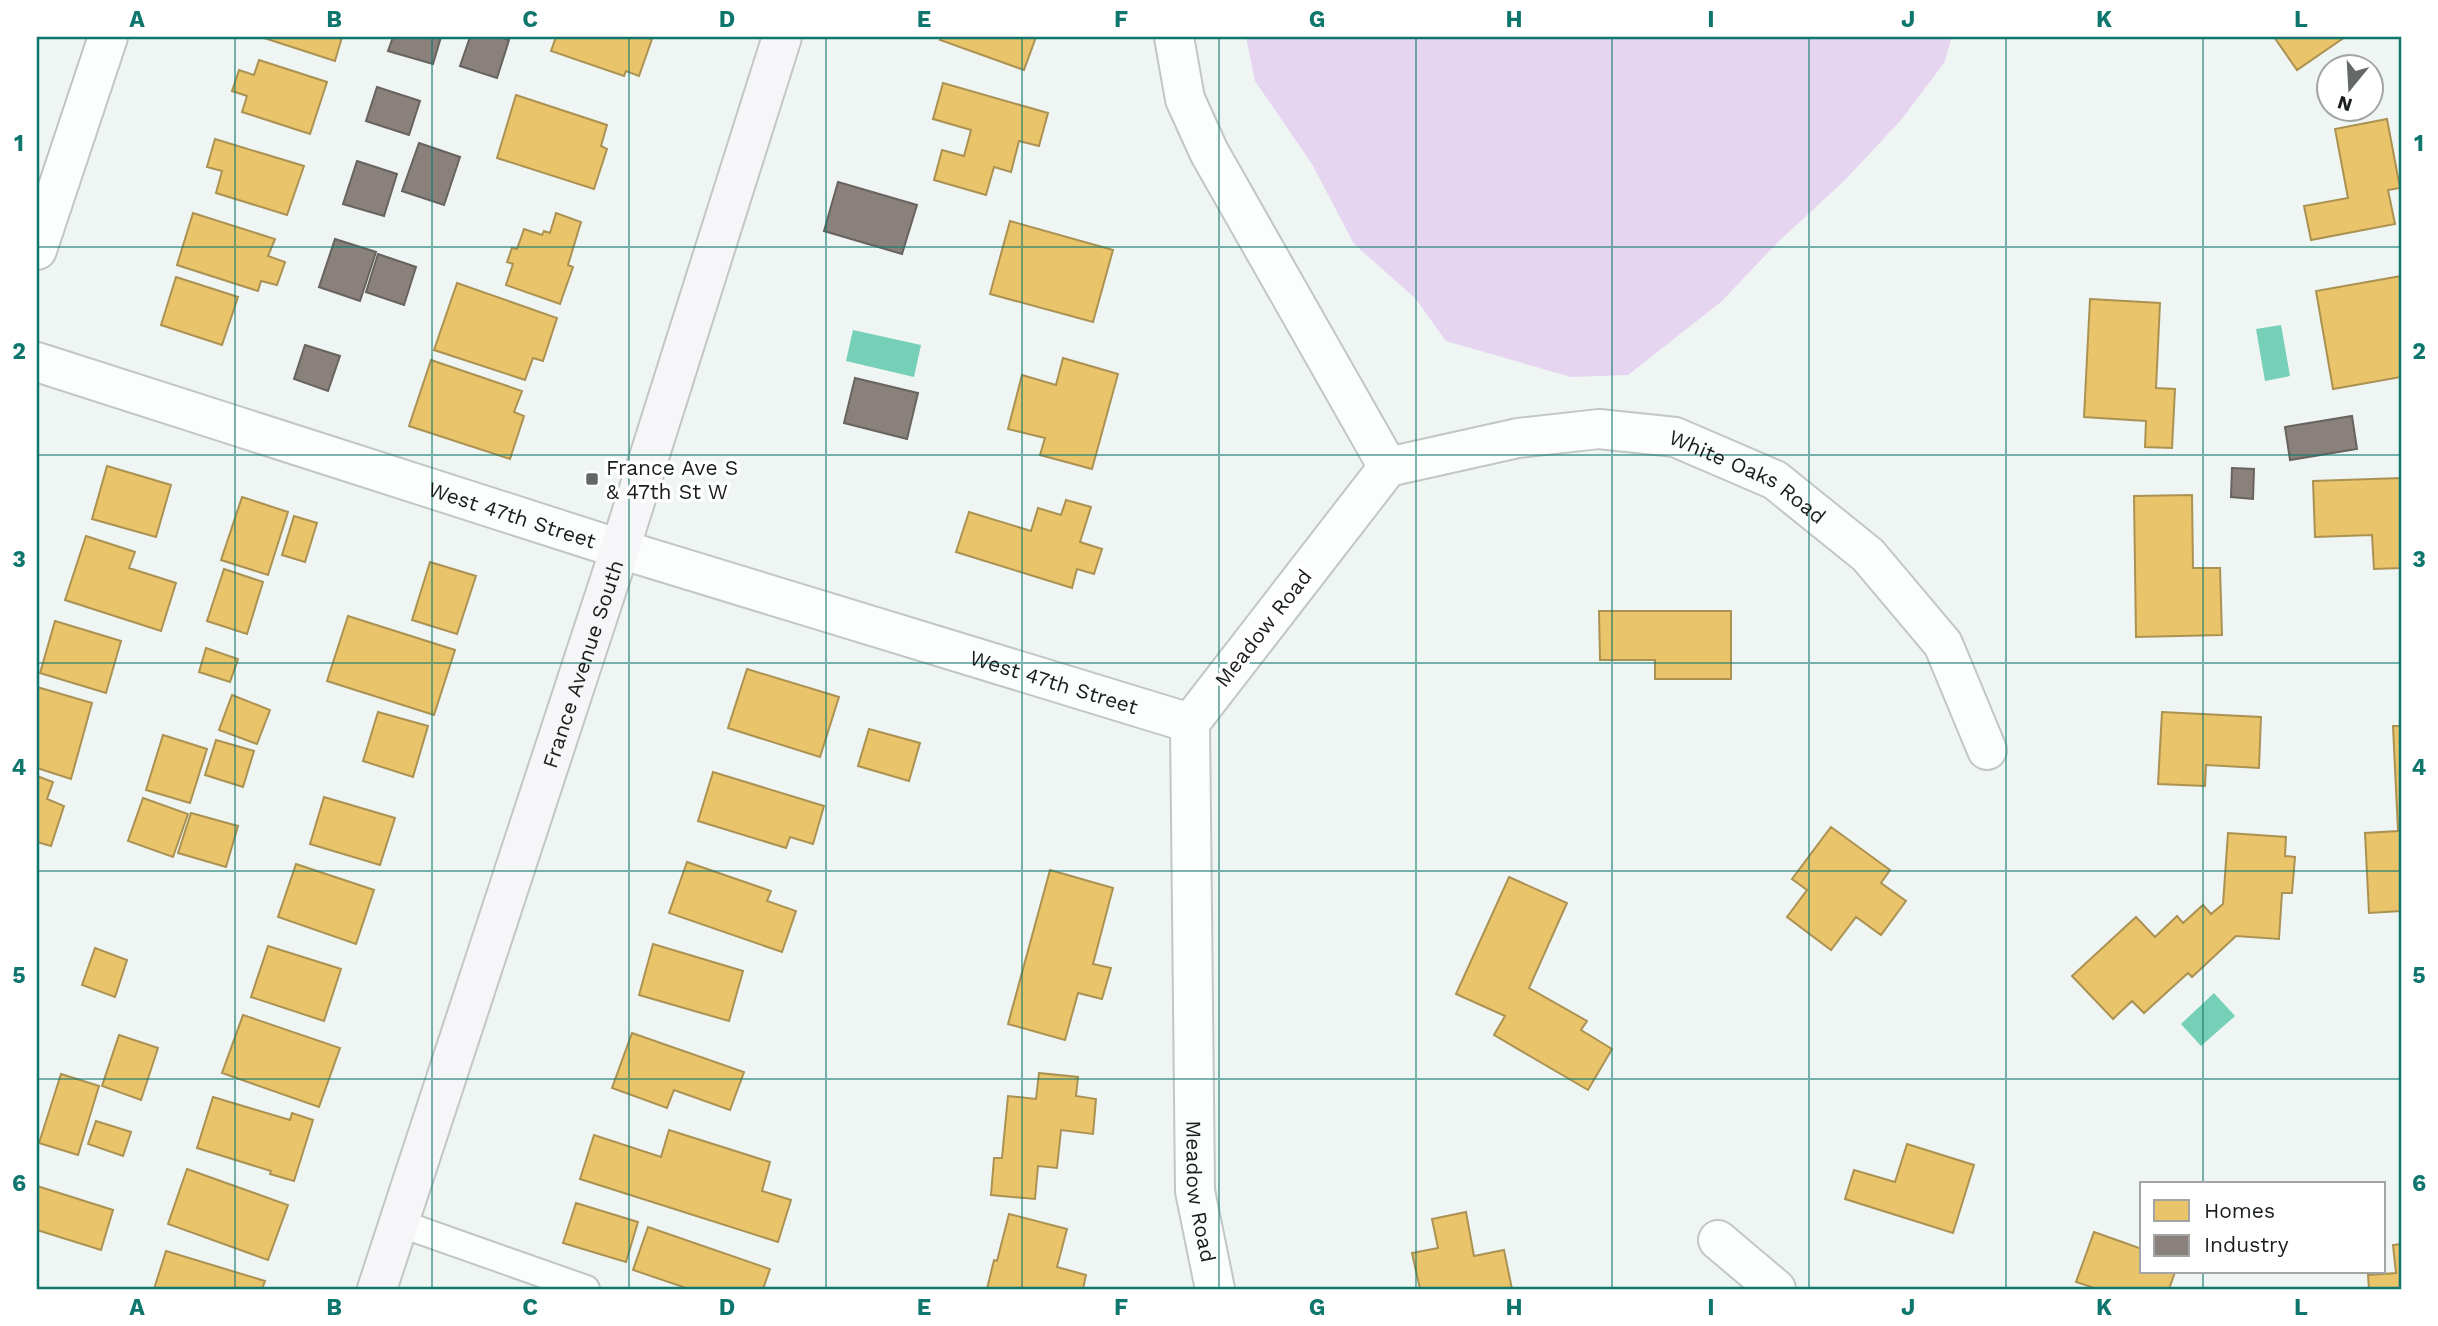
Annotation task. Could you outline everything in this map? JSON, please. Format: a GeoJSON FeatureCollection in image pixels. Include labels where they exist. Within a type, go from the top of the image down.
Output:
{"type":"FeatureCollection","features":[{"type":"Feature","properties":{"kind":"main road","name":"France Avenue South"},"geometry":{"type":"LineString","coordinates":[[377,1289],[620,549],[782,37]]}},
{"type":"Feature","properties":{"kind":"street"},"geometry":{"type":"LineString","coordinates":[[37,250],[108,37]]}},
{"type":"Feature","properties":{"kind":"street"},"geometry":{"type":"LineString","coordinates":[[1174,37],[1185,99],[1209,152],[1388,467]]}},
{"type":"Feature","properties":{"kind":"street","name":"West 47th Street"},"geometry":{"type":"LineString","coordinates":[[37,362],[620,549],[1190,723]]}},
{"type":"Feature","properties":{"kind":"street","name":"White Oaks Road"},"geometry":{"type":"LineString","coordinates":[[1388,467],[1518,438],[1599,429],[1675,437],[1775,480],[1868,555],[1943,643],[1987,750]]}},
{"type":"Feature","properties":{"kind":"street","name":"Meadow Road"},"geometry":{"type":"LineString","coordinates":[[1215,1289],[1195,1191],[1190,723],[1388,467]]}},
{"type":"Feature","properties":{"kind":"street"},"geometry":{"type":"LineString","coordinates":[[1718,1240],[1775,1289]]}},
{"type":"Feature","properties":{"kind":"lane"},"geometry":{"type":"LineString","coordinates":[[398,1223],[586,1289]]}},
{"type":"Feature","properties":{"kind":"shaded area"},"geometry":{"type":"Polygon","coordinates":[[[1246,37],[1952,37],[1944,63],[1901,120],[1845,180],[1778,242],[1721,302],[1628,375],[1571,377],[1446,341],[1415,298],[1354,244],[1312,164],[1255,81],[1246,37]]]}},
{"type":"Feature","properties":{"kind":"shaded area"},"geometry":{"type":"Polygon","coordinates":[[[2281,325],[2290,376],[2265,381],[2256,329],[2281,325]]]}},
{"type":"Feature","properties":{"kind":"shaded area"},"geometry":{"type":"Polygon","coordinates":[[[853,330],[921,345],[914,377],[846,361],[853,330]]]}},
{"type":"Feature","properties":{"kind":"shaded area"},"geometry":{"type":"Polygon","coordinates":[[[2214,993],[2235,1016],[2201,1046],[2181,1024],[2214,993]]]}},
{"type":"Feature","properties":{"kind":"building: Homes"},"geometry":{"type":"Polygon","coordinates":[[[261,37],[342,37],[335,61],[261,37]]]}},
{"type":"Feature","properties":{"kind":"building: Homes"},"geometry":{"type":"Polygon","coordinates":[[[556,37],[652,39],[639,76],[626,71],[624,76],[551,51],[556,37]]]}},
{"type":"Feature","properties":{"kind":"building: Homes"},"geometry":{"type":"Polygon","coordinates":[[[941,37],[1036,37],[1024,70],[940,40],[941,37]]]}},
{"type":"Feature","properties":{"kind":"building: Homes"},"geometry":{"type":"Polygon","coordinates":[[[2274,37],[2345,37],[2323,52],[2316,52],[2316,57],[2297,70],[2274,37]]]}},
{"type":"Feature","properties":{"kind":"building: Homes"},"geometry":{"type":"Polygon","coordinates":[[[259,60],[327,82],[310,134],[242,112],[247,96],[232,91],[239,70],[254,75],[259,60]]]}},
{"type":"Feature","properties":{"kind":"building: Homes"},"geometry":{"type":"Polygon","coordinates":[[[943,83],[1048,113],[1039,146],[1019,141],[1011,172],[994,167],[986,195],[934,180],[942,150],[964,156],[971,130],[933,119],[943,83]]]}},
{"type":"Feature","properties":{"kind":"building: Homes"},"geometry":{"type":"Polygon","coordinates":[[[516,95],[607,125],[601,146],[607,149],[594,189],[497,158],[516,95]]]}},
{"type":"Feature","properties":{"kind":"building: Homes"},"geometry":{"type":"Polygon","coordinates":[[[2386,119],[2400,188],[2388,190],[2395,224],[2311,240],[2304,206],[2348,198],[2335,129],[2386,122],[2386,119]]]}},
{"type":"Feature","properties":{"kind":"building: Homes"},"geometry":{"type":"Polygon","coordinates":[[[215,139],[304,166],[287,215],[216,193],[222,171],[207,167],[215,139]]]}},
{"type":"Feature","properties":{"kind":"building: Homes"},"geometry":{"type":"Polygon","coordinates":[[[193,213],[275,239],[268,256],[285,262],[277,285],[261,281],[258,291],[177,265],[193,213]]]}},
{"type":"Feature","properties":{"kind":"building: Homes"},"geometry":{"type":"Polygon","coordinates":[[[556,213],[581,222],[568,265],[573,267],[560,304],[506,285],[513,264],[507,262],[512,248],[517,249],[524,229],[542,235],[544,231],[550,233],[556,213]]]}},
{"type":"Feature","properties":{"kind":"building: Homes"},"geometry":{"type":"Polygon","coordinates":[[[1010,221],[1113,250],[1093,322],[990,294],[1010,221]]]}},
{"type":"Feature","properties":{"kind":"building: Homes"},"geometry":{"type":"Polygon","coordinates":[[[2401,276],[2401,377],[2333,389],[2316,291],[2401,276]]]}},
{"type":"Feature","properties":{"kind":"building: Homes"},"geometry":{"type":"Polygon","coordinates":[[[176,277],[238,297],[222,345],[161,325],[176,277]]]}},
{"type":"Feature","properties":{"kind":"building: Homes"},"geometry":{"type":"Polygon","coordinates":[[[457,283],[557,318],[543,361],[533,358],[525,380],[434,350],[457,283]]]}},
{"type":"Feature","properties":{"kind":"building: Homes"},"geometry":{"type":"Polygon","coordinates":[[[2090,299],[2160,303],[2156,388],[2175,389],[2172,448],[2145,447],[2146,421],[2084,417],[2090,299]]]}},
{"type":"Feature","properties":{"kind":"building: Homes"},"geometry":{"type":"Polygon","coordinates":[[[1063,358],[1118,374],[1092,469],[1040,455],[1045,438],[1008,429],[1022,375],[1056,385],[1063,358]]]}},
{"type":"Feature","properties":{"kind":"building: Homes"},"geometry":{"type":"Polygon","coordinates":[[[431,360],[522,391],[514,412],[524,416],[510,459],[409,426],[431,360]]]}},
{"type":"Feature","properties":{"kind":"building: Homes"},"geometry":{"type":"Polygon","coordinates":[[[107,466],[171,485],[156,537],[92,519],[107,466]]]}},
{"type":"Feature","properties":{"kind":"building: Homes"},"geometry":{"type":"Polygon","coordinates":[[[2401,478],[2401,568],[2374,569],[2372,535],[2315,537],[2313,481],[2401,478]]]}},
{"type":"Feature","properties":{"kind":"building: Homes"},"geometry":{"type":"Polygon","coordinates":[[[2192,495],[2193,568],[2220,568],[2222,635],[2136,637],[2134,496],[2192,495]]]}},
{"type":"Feature","properties":{"kind":"building: Homes"},"geometry":{"type":"Polygon","coordinates":[[[242,497],[288,512],[268,575],[221,560],[242,497]]]}},
{"type":"Feature","properties":{"kind":"building: Homes"},"geometry":{"type":"Polygon","coordinates":[[[1066,500],[1091,507],[1080,542],[1102,549],[1094,574],[1077,569],[1072,588],[956,552],[969,512],[1031,531],[1038,508],[1061,515],[1066,500]]]}},
{"type":"Feature","properties":{"kind":"building: Homes"},"geometry":{"type":"Polygon","coordinates":[[[294,516],[317,523],[305,562],[282,555],[294,516]]]}},
{"type":"Feature","properties":{"kind":"building: Homes"},"geometry":{"type":"Polygon","coordinates":[[[86,536],[135,552],[129,568],[176,583],[161,631],[65,600],[86,536]]]}},
{"type":"Feature","properties":{"kind":"building: Homes"},"geometry":{"type":"Polygon","coordinates":[[[430,562],[476,576],[457,634],[412,620],[430,562]]]}},
{"type":"Feature","properties":{"kind":"building: Homes"},"geometry":{"type":"Polygon","coordinates":[[[224,569],[263,582],[247,634],[207,621],[224,569]]]}},
{"type":"Feature","properties":{"kind":"building: Homes"},"geometry":{"type":"Polygon","coordinates":[[[1599,611],[1731,611],[1731,679],[1655,679],[1655,660],[1600,660],[1599,611]]]}},
{"type":"Feature","properties":{"kind":"building: Homes"},"geometry":{"type":"Polygon","coordinates":[[[348,616],[455,650],[434,715],[327,681],[348,616]]]}},
{"type":"Feature","properties":{"kind":"building: Homes"},"geometry":{"type":"Polygon","coordinates":[[[55,621],[121,641],[106,693],[40,673],[55,621]]]}},
{"type":"Feature","properties":{"kind":"building: Homes"},"geometry":{"type":"Polygon","coordinates":[[[206,648],[238,659],[230,682],[199,672],[206,648]]]}},
{"type":"Feature","properties":{"kind":"building: Homes"},"geometry":{"type":"Polygon","coordinates":[[[747,669],[839,697],[820,757],[728,728],[747,669]]]}},
{"type":"Feature","properties":{"kind":"building: Homes"},"geometry":{"type":"Polygon","coordinates":[[[37,687],[92,703],[71,779],[37,768],[37,687]]]}},
{"type":"Feature","properties":{"kind":"building: Homes"},"geometry":{"type":"Polygon","coordinates":[[[232,695],[270,710],[257,744],[219,730],[232,695]]]}},
{"type":"Feature","properties":{"kind":"building: Homes"},"geometry":{"type":"Polygon","coordinates":[[[378,712],[428,726],[413,777],[363,761],[378,712]]]}},
{"type":"Feature","properties":{"kind":"building: Homes"},"geometry":{"type":"Polygon","coordinates":[[[2162,712],[2261,717],[2259,768],[2206,765],[2205,786],[2158,784],[2162,712]]]}},
{"type":"Feature","properties":{"kind":"building: Homes"},"geometry":{"type":"Polygon","coordinates":[[[2393,726],[2401,726],[2401,911],[2369,913],[2365,833],[2398,831],[2393,726]]]}},
{"type":"Feature","properties":{"kind":"building: Homes"},"geometry":{"type":"Polygon","coordinates":[[[869,729],[920,743],[909,781],[858,766],[869,729]]]}},
{"type":"Feature","properties":{"kind":"building: Homes"},"geometry":{"type":"Polygon","coordinates":[[[163,735],[207,749],[190,803],[146,790],[163,735]]]}},
{"type":"Feature","properties":{"kind":"building: Homes"},"geometry":{"type":"Polygon","coordinates":[[[216,740],[254,751],[243,787],[205,775],[216,740]]]}},
{"type":"Feature","properties":{"kind":"building: Homes"},"geometry":{"type":"Polygon","coordinates":[[[713,772],[824,806],[813,844],[790,837],[786,848],[698,821],[713,772]]]}},
{"type":"Feature","properties":{"kind":"building: Homes"},"geometry":{"type":"Polygon","coordinates":[[[37,776],[53,782],[47,799],[64,806],[51,846],[37,842],[37,776]]]}},
{"type":"Feature","properties":{"kind":"building: Homes"},"geometry":{"type":"Polygon","coordinates":[[[324,797],[395,818],[380,865],[310,844],[324,797]]]}},
{"type":"Feature","properties":{"kind":"building: Homes"},"geometry":{"type":"Polygon","coordinates":[[[143,798],[188,814],[173,857],[128,841],[143,798]]]}},
{"type":"Feature","properties":{"kind":"building: Homes"},"geometry":{"type":"Polygon","coordinates":[[[191,813],[238,826],[226,867],[178,853],[191,813]]]}},
{"type":"Feature","properties":{"kind":"building: Homes"},"geometry":{"type":"Polygon","coordinates":[[[1831,827],[1890,870],[1881,883],[1906,901],[1881,935],[1856,917],[1831,950],[1787,917],[1807,890],[1792,879],[1831,827]]]}},
{"type":"Feature","properties":{"kind":"building: Homes"},"geometry":{"type":"Polygon","coordinates":[[[2228,833],[2286,837],[2285,856],[2295,857],[2292,893],[2282,893],[2279,939],[2236,936],[2192,977],[2188,973],[2144,1013],[2132,1001],[2113,1019],[2072,976],[2136,917],[2155,937],[2177,916],[2183,923],[2203,905],[2211,914],[2223,904],[2228,833]]]}},
{"type":"Feature","properties":{"kind":"building: Homes"},"geometry":{"type":"Polygon","coordinates":[[[687,862],[771,891],[767,901],[796,911],[782,952],[669,913],[687,862]]]}},
{"type":"Feature","properties":{"kind":"building: Homes"},"geometry":{"type":"Polygon","coordinates":[[[296,864],[374,890],[356,944],[278,917],[296,864]]]}},
{"type":"Feature","properties":{"kind":"building: Homes"},"geometry":{"type":"Polygon","coordinates":[[[1050,870],[1113,888],[1093,964],[1111,968],[1102,999],[1078,993],[1065,1040],[1008,1024],[1050,870]]]}},
{"type":"Feature","properties":{"kind":"building: Homes"},"geometry":{"type":"Polygon","coordinates":[[[1509,877],[1567,903],[1529,988],[1587,1021],[1581,1030],[1612,1049],[1588,1090],[1494,1035],[1505,1016],[1456,994],[1509,877]]]}},
{"type":"Feature","properties":{"kind":"building: Homes"},"geometry":{"type":"Polygon","coordinates":[[[653,944],[743,971],[729,1021],[639,995],[653,944]]]}},
{"type":"Feature","properties":{"kind":"building: Homes"},"geometry":{"type":"Polygon","coordinates":[[[268,946],[341,969],[324,1021],[251,997],[268,946]]]}},
{"type":"Feature","properties":{"kind":"building: Homes"},"geometry":{"type":"Polygon","coordinates":[[[95,948],[127,960],[115,997],[82,985],[95,948]]]}},
{"type":"Feature","properties":{"kind":"building: Homes"},"geometry":{"type":"Polygon","coordinates":[[[243,1015],[340,1048],[319,1107],[222,1073],[243,1015]]]}},
{"type":"Feature","properties":{"kind":"building: Homes"},"geometry":{"type":"Polygon","coordinates":[[[632,1033],[744,1072],[730,1110],[674,1090],[667,1108],[612,1088],[632,1033]]]}},
{"type":"Feature","properties":{"kind":"building: Homes"},"geometry":{"type":"Polygon","coordinates":[[[119,1035],[158,1048],[141,1100],[102,1086],[119,1035]]]}},
{"type":"Feature","properties":{"kind":"building: Homes"},"geometry":{"type":"Polygon","coordinates":[[[1039,1073],[1078,1077],[1076,1096],[1096,1099],[1093,1134],[1061,1130],[1057,1168],[1038,1166],[1035,1199],[991,1195],[994,1158],[1002,1158],[1008,1096],[1036,1099],[1039,1073]]]}},
{"type":"Feature","properties":{"kind":"building: Homes"},"geometry":{"type":"Polygon","coordinates":[[[61,1074],[99,1086],[78,1155],[39,1143],[61,1074]]]}},
{"type":"Feature","properties":{"kind":"building: Homes"},"geometry":{"type":"Polygon","coordinates":[[[213,1097],[290,1120],[292,1113],[313,1120],[294,1181],[197,1148],[213,1097]]]}},
{"type":"Feature","properties":{"kind":"building: Homes"},"geometry":{"type":"Polygon","coordinates":[[[96,1121],[131,1132],[123,1156],[88,1144],[96,1121]]]}},
{"type":"Feature","properties":{"kind":"building: Homes"},"geometry":{"type":"Polygon","coordinates":[[[669,1130],[770,1162],[762,1191],[791,1200],[778,1242],[580,1179],[594,1135],[661,1157],[669,1130]]]}},
{"type":"Feature","properties":{"kind":"building: Homes"},"geometry":{"type":"Polygon","coordinates":[[[1907,1144],[1974,1165],[1953,1233],[1845,1199],[1854,1170],[1895,1182],[1907,1144]]]}},
{"type":"Feature","properties":{"kind":"building: Homes"},"geometry":{"type":"Polygon","coordinates":[[[187,1169],[288,1205],[268,1260],[168,1224],[187,1169]]]}},
{"type":"Feature","properties":{"kind":"building: Homes"},"geometry":{"type":"Polygon","coordinates":[[[37,1186],[113,1210],[101,1250],[37,1230],[37,1186]]]}},
{"type":"Feature","properties":{"kind":"building: Homes"},"geometry":{"type":"Polygon","coordinates":[[[576,1203],[638,1222],[626,1262],[563,1243],[576,1203]]]}},
{"type":"Feature","properties":{"kind":"building: Homes"},"geometry":{"type":"Polygon","coordinates":[[[1466,1212],[1474,1256],[1504,1250],[1512,1289],[1420,1289],[1412,1253],[1438,1248],[1432,1219],[1466,1212]]]}},
{"type":"Feature","properties":{"kind":"building: Homes"},"geometry":{"type":"Polygon","coordinates":[[[1009,1214],[1067,1229],[1057,1267],[1086,1275],[1083,1289],[987,1289],[1009,1214]]]}},
{"type":"Feature","properties":{"kind":"building: Homes"},"geometry":{"type":"Polygon","coordinates":[[[648,1227],[770,1269],[763,1289],[689,1289],[633,1270],[648,1227]]]}},
{"type":"Feature","properties":{"kind":"building: Homes"},"geometry":{"type":"Polygon","coordinates":[[[2094,1232],[2140,1248],[2140,1274],[2174,1274],[2169,1289],[2097,1289],[2076,1282],[2094,1232]]]}},
{"type":"Feature","properties":{"kind":"building: Homes"},"geometry":{"type":"Polygon","coordinates":[[[2401,1244],[2401,1289],[2369,1289],[2368,1275],[2396,1273],[2393,1245],[2401,1244]]]}},
{"type":"Feature","properties":{"kind":"building: Homes"},"geometry":{"type":"Polygon","coordinates":[[[166,1251],[265,1281],[262,1289],[154,1289],[166,1251]]]}},
{"type":"Feature","properties":{"kind":"building: Industry"},"geometry":{"type":"Polygon","coordinates":[[[393,37],[441,37],[433,64],[388,51],[393,37]]]}},
{"type":"Feature","properties":{"kind":"building: Industry"},"geometry":{"type":"Polygon","coordinates":[[[470,37],[499,37],[509,40],[497,78],[460,66],[470,37]]]}},
{"type":"Feature","properties":{"kind":"building: Industry"},"geometry":{"type":"Polygon","coordinates":[[[377,87],[420,101],[409,135],[366,121],[377,87]]]}},
{"type":"Feature","properties":{"kind":"building: Industry"},"geometry":{"type":"Polygon","coordinates":[[[419,143],[460,157],[444,205],[402,191],[419,143]]]}},
{"type":"Feature","properties":{"kind":"building: Industry"},"geometry":{"type":"Polygon","coordinates":[[[357,161],[397,174],[384,216],[343,204],[357,161]]]}},
{"type":"Feature","properties":{"kind":"building: Industry"},"geometry":{"type":"Polygon","coordinates":[[[838,182],[917,205],[902,254],[824,231],[838,182]]]}},
{"type":"Feature","properties":{"kind":"building: Industry"},"geometry":{"type":"Polygon","coordinates":[[[335,239],[376,252],[360,301],[319,287],[335,239]]]}},
{"type":"Feature","properties":{"kind":"building: Industry"},"geometry":{"type":"Polygon","coordinates":[[[378,254],[416,267],[404,305],[366,292],[378,254]]]}},
{"type":"Feature","properties":{"kind":"building: Industry"},"geometry":{"type":"Polygon","coordinates":[[[305,345],[340,356],[328,391],[294,379],[305,345]]]}},
{"type":"Feature","properties":{"kind":"building: Industry"},"geometry":{"type":"Polygon","coordinates":[[[855,378],[918,393],[907,439],[844,423],[855,378]]]}},
{"type":"Feature","properties":{"kind":"building: Industry"},"geometry":{"type":"Polygon","coordinates":[[[2352,416],[2357,449],[2290,460],[2285,427],[2352,416]]]}},
{"type":"Feature","properties":{"kind":"building: Industry"},"geometry":{"type":"Polygon","coordinates":[[[2232,468],[2254,469],[2253,499],[2231,497],[2232,468]]]}},
{"type":"Feature","properties":{"kind":"place","name":"France Ave S & 47th St W"},"geometry":{"type":"Point","coordinates":[592,479]}}]}
